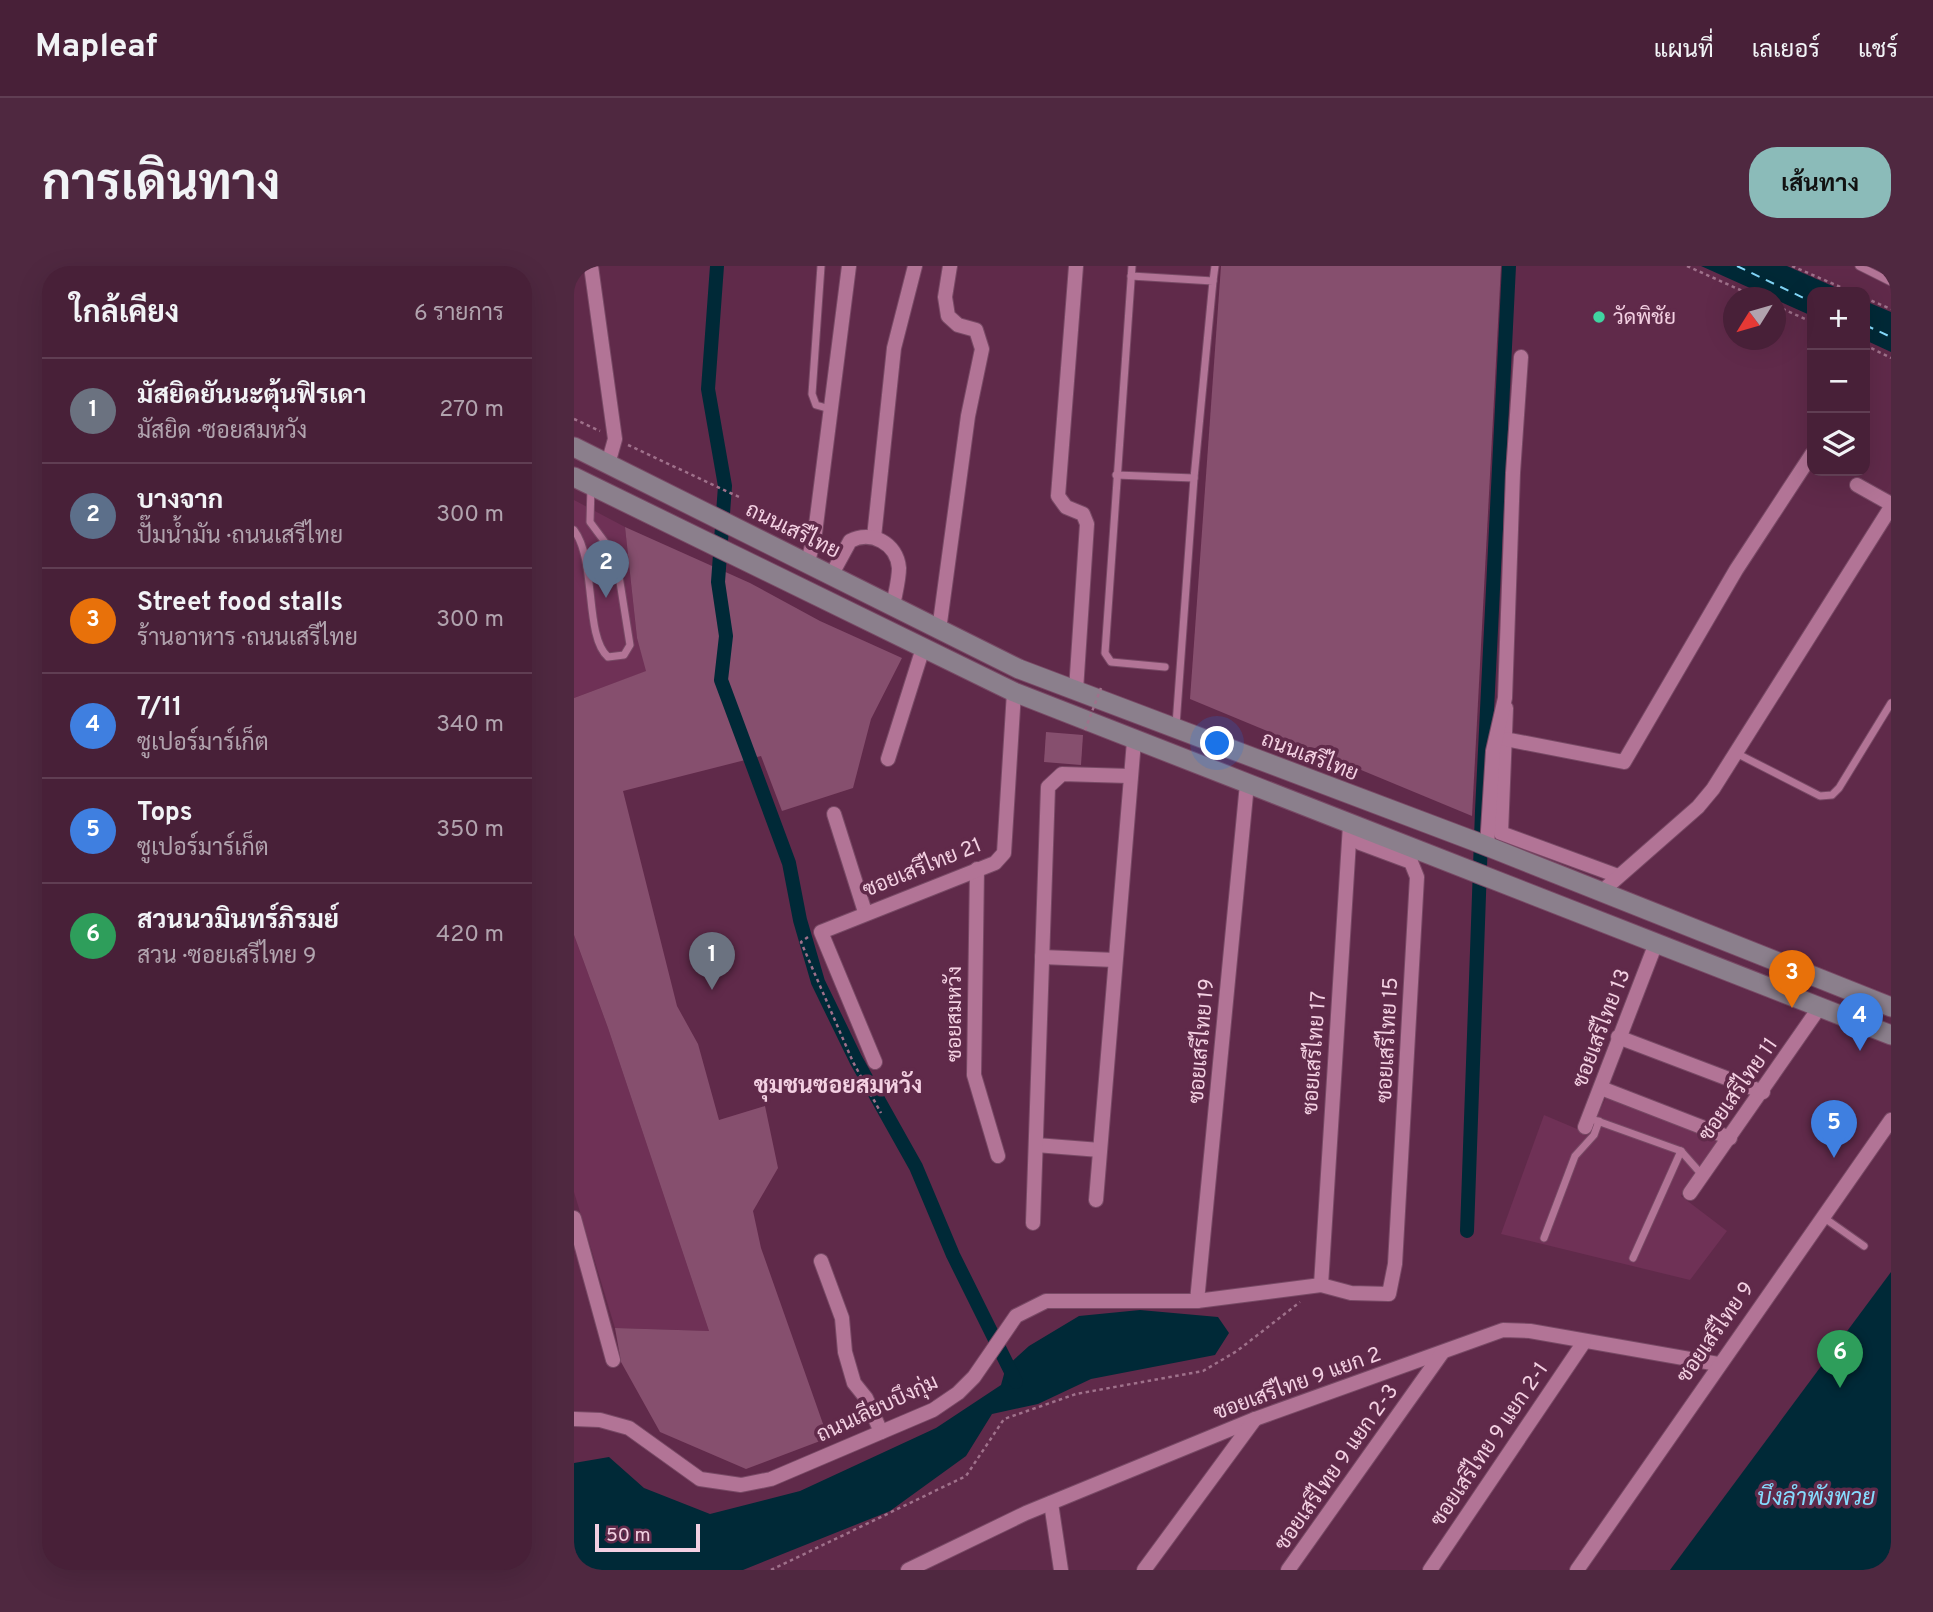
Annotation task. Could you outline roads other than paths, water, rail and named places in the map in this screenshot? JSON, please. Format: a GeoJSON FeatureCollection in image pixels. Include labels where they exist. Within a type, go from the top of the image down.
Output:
{"type":"FeatureCollection","features":[{"type":"Feature","properties":{"kind":"main road","name":"ถนนเสรีไทย"},"geometry":{"type":"LineString","coordinates":[[574,447],[1019,669],[1488,847],[1891,1007]]}},
{"type":"Feature","properties":{"kind":"main road"},"geometry":{"type":"LineString","coordinates":[[583,482],[1014,691],[1134,741],[1891,1035]]}},
{"type":"Feature","properties":{"kind":"main road"},"geometry":{"type":"LineString","coordinates":[[923,648],[934,627]]}},
{"type":"Feature","properties":{"kind":"street"},"geometry":{"type":"LineString","coordinates":[[592,266],[615,439],[608,464]]}},
{"type":"Feature","properties":{"kind":"street"},"geometry":{"type":"LineString","coordinates":[[808,562],[815,534],[849,266]]}},
{"type":"Feature","properties":{"kind":"street"},"geometry":{"type":"LineString","coordinates":[[874,537],[894,348],[915,266]]}},
{"type":"Feature","properties":{"kind":"street"},"geometry":{"type":"LineString","coordinates":[[934,627],[982,343],[976,330],[958,325],[948,316],[945,298],[950,266]]}},
{"type":"Feature","properties":{"kind":"street"},"geometry":{"type":"LineString","coordinates":[[1076,266],[1058,496],[1066,508],[1083,514],[1087,524],[1076,690]]}},
{"type":"Feature","properties":{"kind":"street"},"geometry":{"type":"LineString","coordinates":[[1521,357],[1513,473],[1501,834],[1618,876]]}},
{"type":"Feature","properties":{"kind":"street"},"geometry":{"type":"LineString","coordinates":[[1505,739],[1624,762],[1736,570],[1807,462]]}},
{"type":"Feature","properties":{"kind":"street"},"geometry":{"type":"LineString","coordinates":[[1600,893],[1698,807],[1736,753],[1891,506],[1857,485]]}},
{"type":"Feature","properties":{"kind":"street"},"geometry":{"type":"LineString","coordinates":[[832,574],[850,541],[866,536],[874,537],[890,548],[898,564],[893,606]]}},
{"type":"Feature","properties":{"kind":"street"},"geometry":{"type":"LineString","coordinates":[[888,758],[923,648]]}},
{"type":"Feature","properties":{"kind":"street","name":"ซอยเสรีไทย 21"},"geometry":{"type":"LineString","coordinates":[[875,1062],[821,932],[865,912],[995,863],[1004,853],[1014,691]]}},
{"type":"Feature","properties":{"kind":"street"},"geometry":{"type":"LineString","coordinates":[[1488,847],[1493,751],[1505,698]]}},
{"type":"Feature","properties":{"kind":"street"},"geometry":{"type":"LineString","coordinates":[[1096,1200],[1134,741]]}},
{"type":"Feature","properties":{"kind":"street"},"geometry":{"type":"LineString","coordinates":[[1033,1223],[1048,787],[1062,774],[1129,776]]}},
{"type":"Feature","properties":{"kind":"street","name":"ซอยเสรีไทย 19"},"geometry":{"type":"LineString","coordinates":[[1197,1301],[1247,784]]}},
{"type":"Feature","properties":{"kind":"street"},"geometry":{"type":"LineString","coordinates":[[834,814],[865,912]]}},
{"type":"Feature","properties":{"kind":"street","name":"ซอยเสรีไทย 17"},"geometry":{"type":"LineString","coordinates":[[1321,1285],[1350,824]]}},
{"type":"Feature","properties":{"kind":"street","name":"ซอยเสรีไทย 15"},"geometry":{"type":"LineString","coordinates":[[1350,824],[1360,844],[1412,862],[1417,877],[1395,1264],[1392,1288],[1386,1296]]}},
{"type":"Feature","properties":{"kind":"street","name":"ซอยสมหวัง"},"geometry":{"type":"LineString","coordinates":[[977,869],[974,1075],[998,1156]]}},
{"type":"Feature","properties":{"kind":"street","name":"ซอยเสรีไทย 13"},"geometry":{"type":"LineString","coordinates":[[1591,1122],[1618,1037],[1656,943]]}},
{"type":"Feature","properties":{"kind":"street"},"geometry":{"type":"LineString","coordinates":[[1042,957],[1115,960]]}},
{"type":"Feature","properties":{"kind":"street","name":"ซอยเสรีไทย 11"},"geometry":{"type":"LineString","coordinates":[[1690,1193],[1763,1092],[1819,1007]]}},
{"type":"Feature","properties":{"kind":"street"},"geometry":{"type":"LineString","coordinates":[[1618,1037],[1763,1092]]}},
{"type":"Feature","properties":{"kind":"street"},"geometry":{"type":"LineString","coordinates":[[1601,1088],[1730,1139]]}},
{"type":"Feature","properties":{"kind":"street","name":"ซอยเสรีไทย 9"},"geometry":{"type":"LineString","coordinates":[[1577,1570],[1718,1364],[1891,1121]]}},
{"type":"Feature","properties":{"kind":"street"},"geometry":{"type":"LineString","coordinates":[[1036,1145],[1100,1150]]}},
{"type":"Feature","properties":{"kind":"street"},"geometry":{"type":"LineString","coordinates":[[574,1218],[613,1360]]}},
{"type":"Feature","properties":{"kind":"street"},"geometry":{"type":"LineString","coordinates":[[821,1261],[842,1318],[845,1352],[854,1383],[866,1398],[881,1432]]}},
{"type":"Feature","properties":{"kind":"street","name":"ถนนเลียบบึงกุ่ม"},"geometry":{"type":"LineString","coordinates":[[574,1419],[600,1420],[629,1429],[699,1479],[741,1485],[771,1479],[933,1410],[974,1377],[1016,1316],[1046,1301],[1197,1301],[1321,1285],[1351,1293],[1386,1296]]}},
{"type":"Feature","properties":{"kind":"street","name":"ซอยเสรีไทย 9 แยก 2"},"geometry":{"type":"LineString","coordinates":[[908,1570],[1051,1503],[1255,1419],[1503,1330],[1530,1331],[1718,1364]]}},
{"type":"Feature","properties":{"kind":"street","name":"ซอยเสรีไทย 9 แยก 2-1"},"geometry":{"type":"LineString","coordinates":[[1430,1570],[1584,1342]]}},
{"type":"Feature","properties":{"kind":"street","name":"ซอยเสรีไทย 9 แยก 2-3"},"geometry":{"type":"LineString","coordinates":[[1288,1570],[1442,1353]]}},
{"type":"Feature","properties":{"kind":"street"},"geometry":{"type":"LineString","coordinates":[[1143,1570],[1255,1419]]}},
{"type":"Feature","properties":{"kind":"street"},"geometry":{"type":"LineString","coordinates":[[1051,1503],[1061,1570]]}},
{"type":"Feature","properties":{"kind":"lane"},"geometry":{"type":"LineString","coordinates":[[821,266],[811,394],[817,405],[830,409]]}},
{"type":"Feature","properties":{"kind":"lane"},"geometry":{"type":"LineString","coordinates":[[1132,266],[1115,475],[1105,653],[1111,662],[1165,667]]}},
{"type":"Feature","properties":{"kind":"lane"},"geometry":{"type":"LineString","coordinates":[[1176,729],[1194,478],[1215,266]]}},
{"type":"Feature","properties":{"kind":"lane"},"geometry":{"type":"LineString","coordinates":[[1859,266],[1891,282]]}},
{"type":"Feature","properties":{"kind":"lane"},"geometry":{"type":"LineString","coordinates":[[1131,276],[1213,281]]}},
{"type":"Feature","properties":{"kind":"lane"},"geometry":{"type":"LineString","coordinates":[[1115,475],[1194,478]]}},
{"type":"Feature","properties":{"kind":"lane"},"geometry":{"type":"LineString","coordinates":[[574,530],[584,549],[599,644],[608,657],[624,655],[630,645],[616,557],[590,522],[583,482]]}},
{"type":"Feature","properties":{"kind":"lane"},"geometry":{"type":"LineString","coordinates":[[1736,753],[1821,796],[1832,795],[1839,788],[1891,703]]}},
{"type":"Feature","properties":{"kind":"lane"},"geometry":{"type":"LineString","coordinates":[[1591,1122],[1681,1151],[1703,1176]]}},
{"type":"Feature","properties":{"kind":"lane"},"geometry":{"type":"LineString","coordinates":[[1544,1238],[1575,1156],[1594,1135],[1591,1122]]}},
{"type":"Feature","properties":{"kind":"lane"},"geometry":{"type":"LineString","coordinates":[[1633,1258],[1681,1151]]}},
{"type":"Feature","properties":{"kind":"lane"},"geometry":{"type":"LineString","coordinates":[[1823,1217],[1864,1246]]}},
{"type":"Feature","properties":{"kind":"water"},"geometry":{"type":"Polygon","coordinates":[[[1701,266],[1787,266],[1835,287],[1807,287],[1807,314],[1786,304],[1786,287],[1748,287],[1701,266]]]}},
{"type":"Feature","properties":{"kind":"water"},"geometry":{"type":"Polygon","coordinates":[[[1870,303],[1891,312],[1891,352],[1870,342],[1870,303]]]}},
{"type":"Feature","properties":{"kind":"water","name":"บึงลำพังพวย"},"geometry":{"type":"Polygon","coordinates":[[[1891,1272],[1891,1570],[1670,1570],[1891,1272]]]}},
{"type":"Feature","properties":{"kind":"water"},"geometry":{"type":"Polygon","coordinates":[[[1140,1310],[1218,1317],[1229,1333],[1215,1355],[1091,1379],[1038,1404],[992,1414],[966,1456],[890,1511],[743,1570],[574,1570],[574,1463],[609,1457],[644,1488],[710,1514],[800,1491],[936,1428],[1001,1385],[1006,1367],[1029,1346],[1079,1316],[1140,1310]]]}},
{"type":"Feature","properties":{"kind":"waterway"},"geometry":{"type":"LineString","coordinates":[[717,266],[708,389],[725,486],[718,582],[726,636],[721,680],[789,863],[800,920],[818,982],[856,1060],[916,1167],[953,1255],[1016,1382]]}},
{"type":"Feature","properties":{"kind":"waterway"},"geometry":{"type":"LineString","coordinates":[[1467,1231],[1482,811],[1509,266]]}},
{"type":"Feature","properties":{"kind":"place","name":"วัดพิชัย"},"geometry":{"type":"Point","coordinates":[1599,317]}},
{"type":"Feature","properties":{"kind":"place","name":"บางจาก"},"geometry":{"type":"Point","coordinates":[606,598]}},
{"type":"Feature","properties":{"kind":"place","name":"มัสยิดยันนะตุ้นฟิรเดา"},"geometry":{"type":"Point","coordinates":[712,990]}},
{"type":"Feature","properties":{"kind":"place","name":"Street food stalls"},"geometry":{"type":"Point","coordinates":[1792,1008]}},
{"type":"Feature","properties":{"kind":"place","name":"7/11"},"geometry":{"type":"Point","coordinates":[1860,1051]}},
{"type":"Feature","properties":{"kind":"place","name":"Tops"},"geometry":{"type":"Point","coordinates":[1834,1158]}},
{"type":"Feature","properties":{"kind":"place","name":"สวนนวมินทร์ภิรมย์"},"geometry":{"type":"Point","coordinates":[1840,1388]}},
{"type":"Feature","properties":{"kind":"district","name":"ชุมชนซอยสมหวัง"},"geometry":{"type":"Point","coordinates":[838,1085]}}]}
